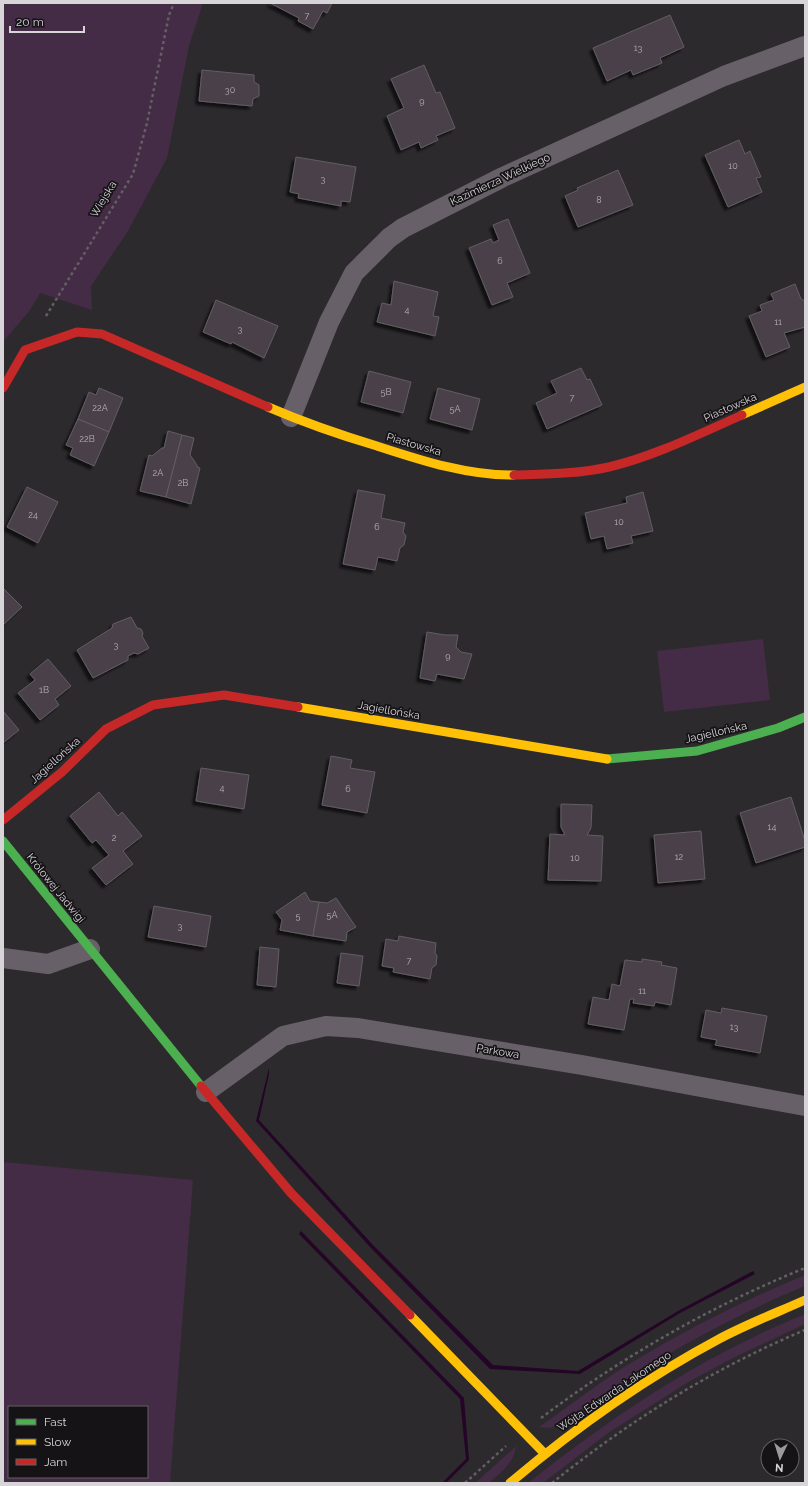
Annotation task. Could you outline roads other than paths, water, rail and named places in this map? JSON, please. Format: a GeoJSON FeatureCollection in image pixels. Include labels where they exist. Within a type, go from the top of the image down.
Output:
{"type":"FeatureCollection","features":[{"type":"Feature","properties":{"kind":"street","name":"Kazimierza Wielkiego"},"geometry":{"type":"LineString","coordinates":[[291,417],[329,322],[354,273],[389,238],[403,228],[503,177],[724,76],[805,46]]}},
{"type":"Feature","properties":{"kind":"street","name":"Piastowska"},"geometry":{"type":"LineString","coordinates":[[3,388],[25,350],[50,340],[77,332],[102,334],[291,417],[416,459],[471,471],[505,475],[545,474],[608,467],[661,451],[805,387]]}},
{"type":"Feature","properties":{"kind":"street","name":"Jagiellońska"},"geometry":{"type":"LineString","coordinates":[[3,820],[62,772],[106,729],[153,705],[224,695],[605,759],[697,751],[778,728],[805,717]]}},
{"type":"Feature","properties":{"kind":"street","name":"Królowej Jadwigi"},"geometry":{"type":"LineString","coordinates":[[3,841],[206,1092],[291,1193],[544,1453]]}},
{"type":"Feature","properties":{"kind":"street"},"geometry":{"type":"LineString","coordinates":[[3,958],[48,964],[90,949]]}},
{"type":"Feature","properties":{"kind":"street","name":"Parkowa"},"geometry":{"type":"LineString","coordinates":[[206,1092],[283,1036],[326,1026],[358,1028],[574,1064],[805,1106]]}},
{"type":"Feature","properties":{"kind":"street","name":"Wójta Edwarda Łakomego"},"geometry":{"type":"LineString","coordinates":[[510,1483],[544,1453],[624,1396],[670,1366],[720,1338],[805,1300]]}}]}
